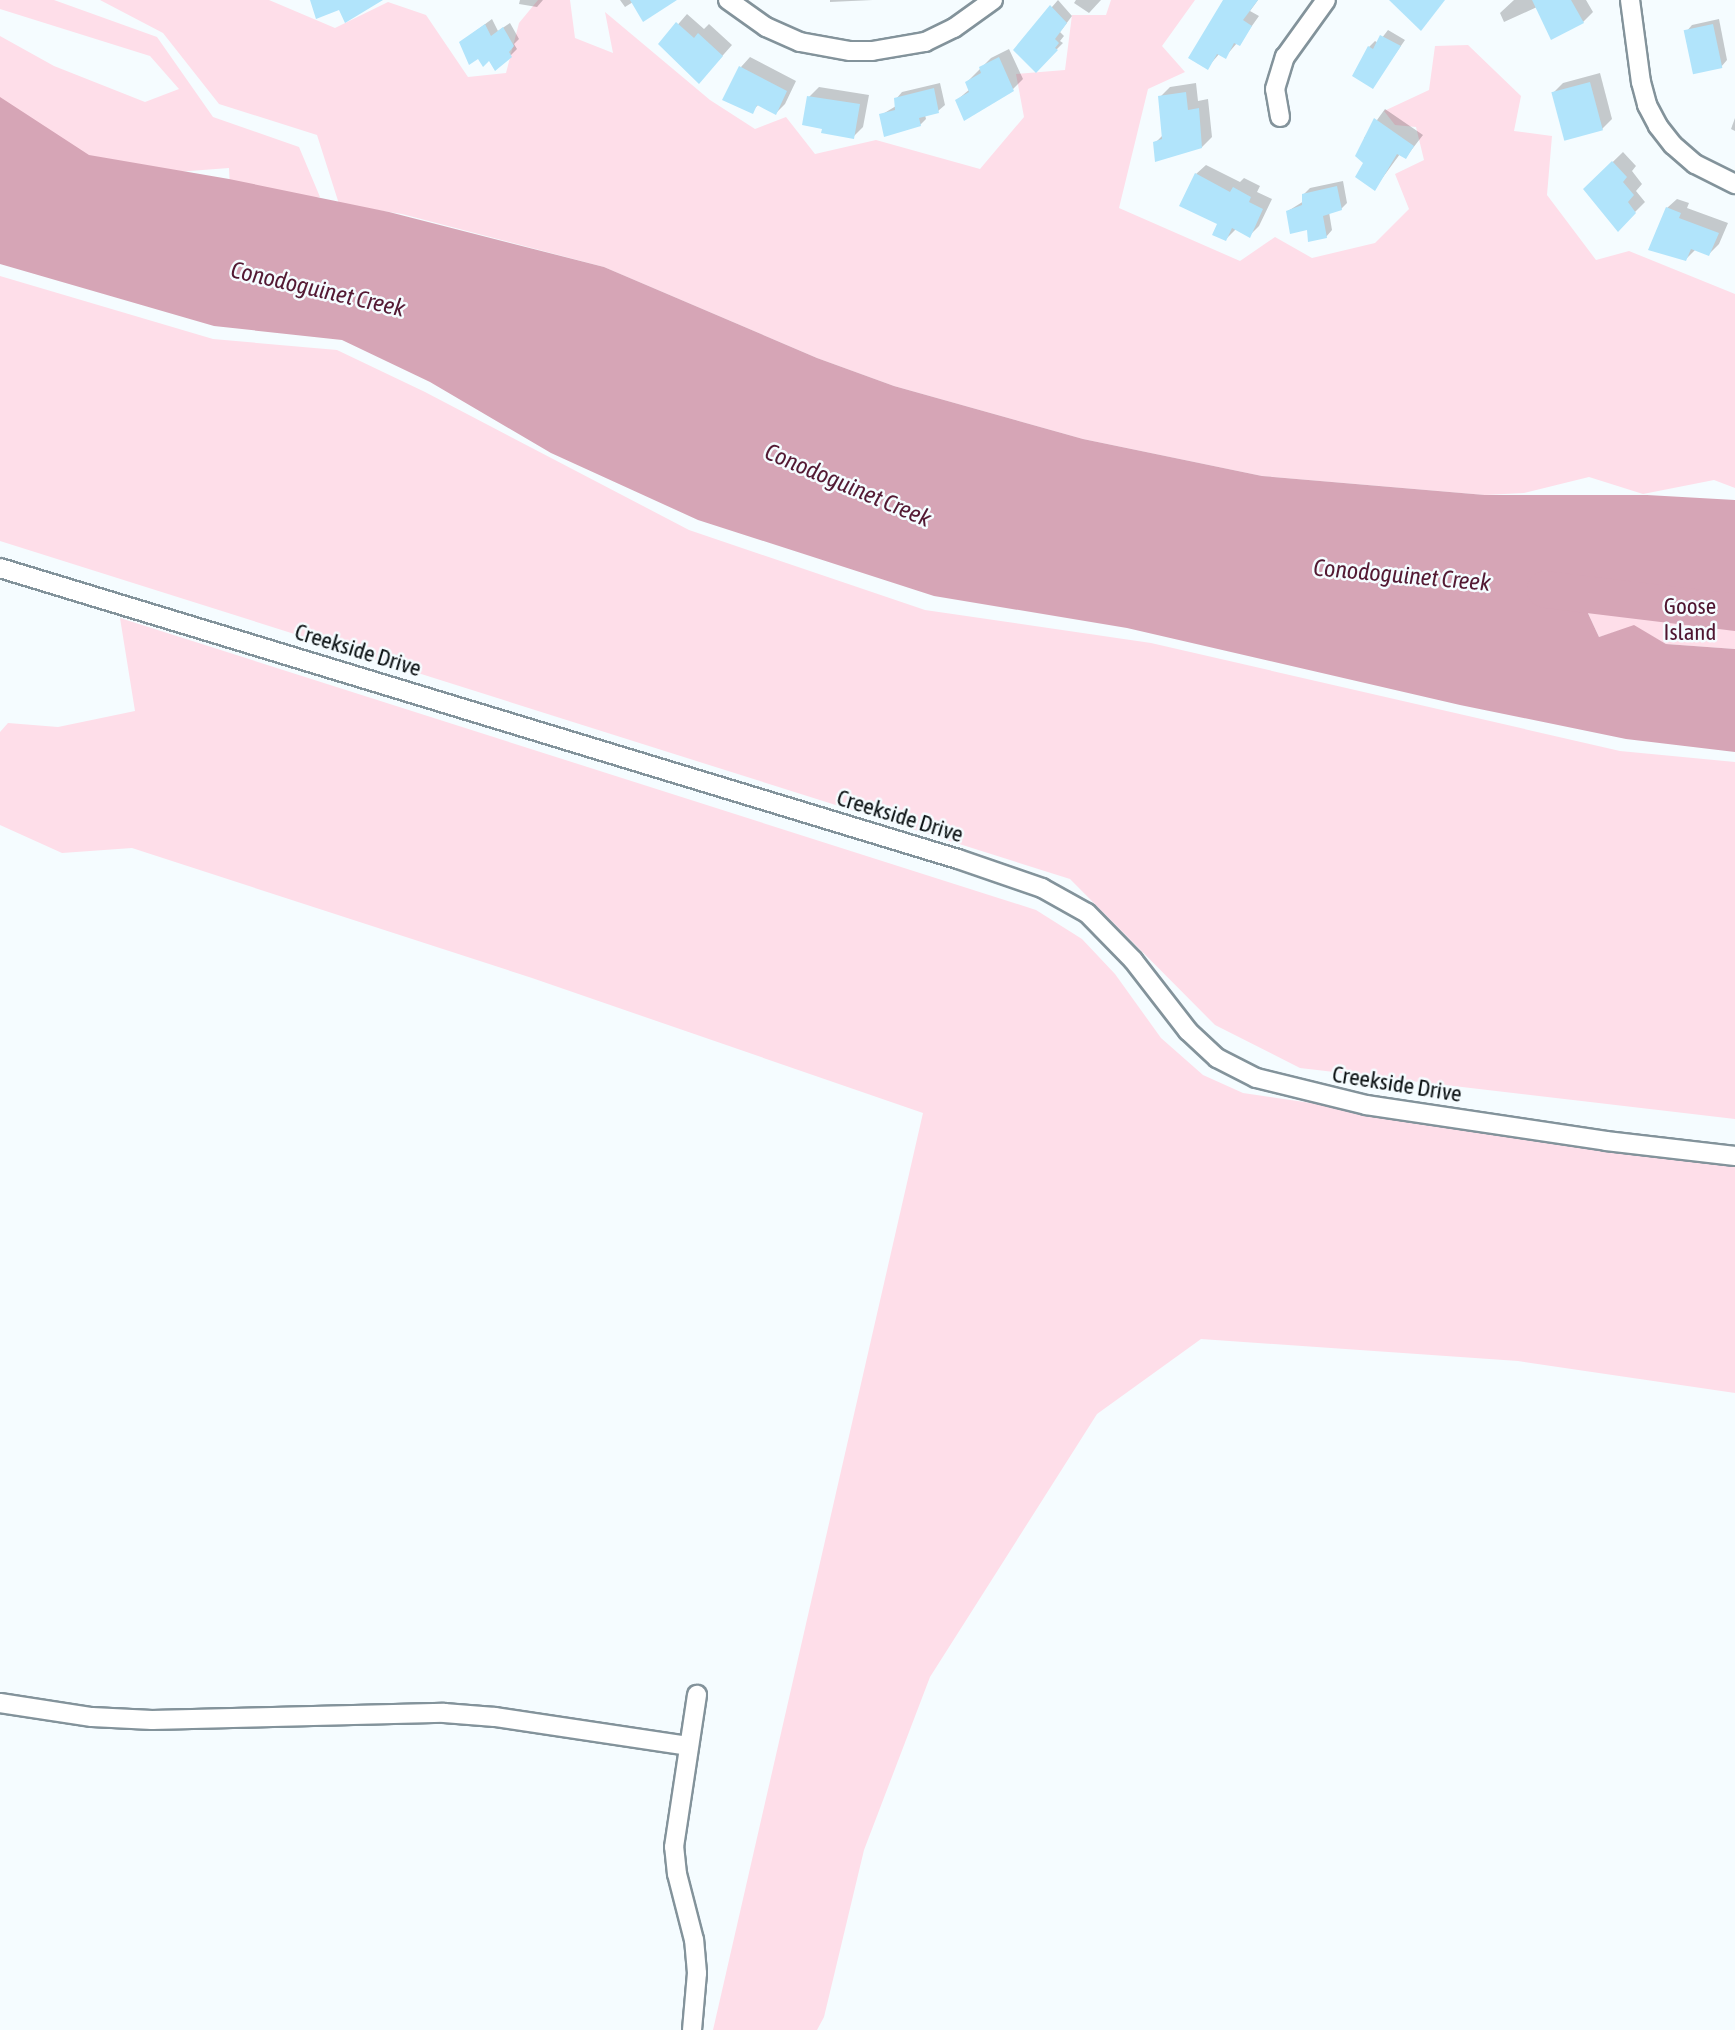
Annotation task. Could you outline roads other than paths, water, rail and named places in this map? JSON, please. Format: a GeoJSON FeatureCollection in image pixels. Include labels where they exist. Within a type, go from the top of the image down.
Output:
{"type":"FeatureCollection","features":[{"type":"Feature","properties":{"kind":"street"},"geometry":{"type":"LineString","coordinates":[[728,0],[766,27],[800,42],[861,51],[898,48],[925,41],[954,29],[993,0]]}},
{"type":"Feature","properties":{"kind":"street"},"geometry":{"type":"LineString","coordinates":[[1280,117],[1275,89],[1285,57],[1326,0]]}},
{"type":"Feature","properties":{"kind":"street"},"geometry":{"type":"LineString","coordinates":[[1630,0],[1641,82],[1647,105],[1658,126],[1673,145],[1695,164],[1735,184]]}},
{"type":"Feature","properties":{"kind":"street","name":"Creekside Drive"},"geometry":{"type":"LineString","coordinates":[[0,568],[958,859],[1042,888],[1087,913],[1133,960],[1188,1031],[1217,1058],[1256,1079],[1366,1105],[1606,1141],[1735,1157]]}},
{"type":"Feature","properties":{"kind":"street"},"geometry":{"type":"LineString","coordinates":[[692,2030],[696,1962],[674,1847],[697,1695]]}},
{"type":"Feature","properties":{"kind":"street"},"geometry":{"type":"LineString","coordinates":[[0,1703],[92,1717],[152,1720],[444,1713],[495,1717],[689,1746]]}},
{"type":"Feature","properties":{"kind":"water"},"geometry":{"type":"Polygon","coordinates":[[[0,97],[89,155],[229,179],[389,212],[604,267],[817,358],[894,386],[1083,439],[1262,476],[1485,495],[1647,495],[1735,500],[1735,596],[1599,587],[1586,609],[1599,637],[1634,625],[1666,644],[1735,649],[1735,752],[1626,739],[1460,705],[1127,628],[934,596],[698,520],[551,453],[430,382],[342,340],[214,326],[0,264],[0,97]]]}},
{"type":"Feature","properties":{"kind":"waterway","name":"Conodoguinet Creek"},"geometry":{"type":"LineString","coordinates":[[1545,589],[1735,612]]}},
{"type":"Feature","properties":{"kind":"park label","name":"Goose Island"},"geometry":{"type":"Point","coordinates":[1690,619]}}]}
